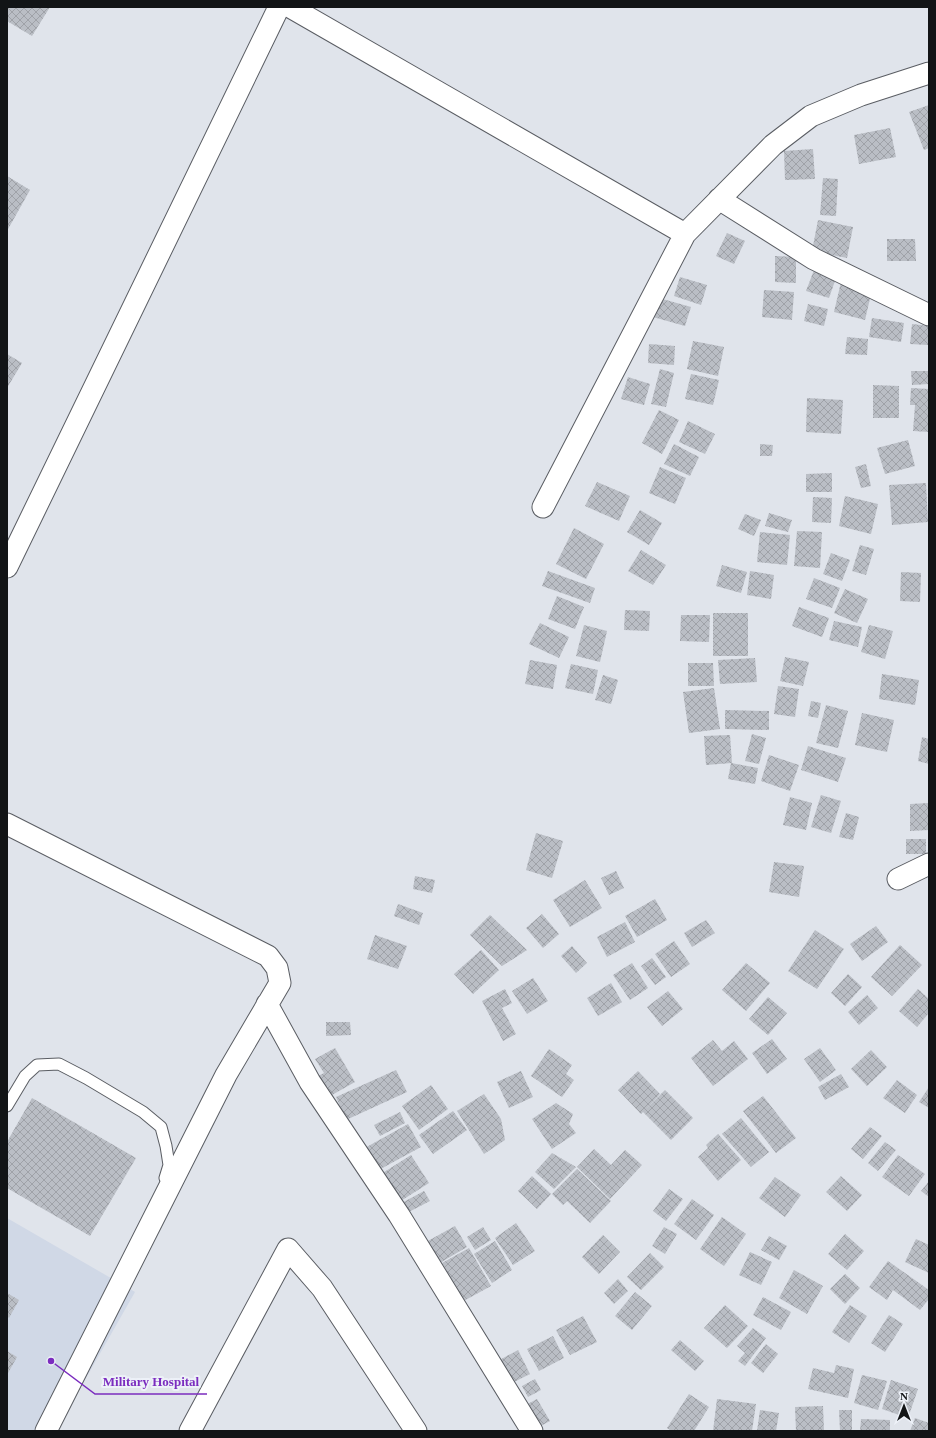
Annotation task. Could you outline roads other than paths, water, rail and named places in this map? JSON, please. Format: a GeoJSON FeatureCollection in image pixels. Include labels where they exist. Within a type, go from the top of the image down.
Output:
{"type":"FeatureCollection","features":[{"type":"Feature","properties":{"kind":"street"},"geometry":{"type":"LineString","coordinates":[[7,567],[279,7]]}},
{"type":"Feature","properties":{"kind":"street"},"geometry":{"type":"LineString","coordinates":[[290,7],[684,234]]}},
{"type":"Feature","properties":{"kind":"street"},"geometry":{"type":"LineString","coordinates":[[543,507],[684,234],[772,144],[811,116],[860,95],[929,73]]}},
{"type":"Feature","properties":{"kind":"street"},"geometry":{"type":"LineString","coordinates":[[719,199],[814,259],[929,315]]}},
{"type":"Feature","properties":{"kind":"street"},"geometry":{"type":"LineString","coordinates":[[7,824],[268,956],[276,968],[280,983],[226,1075],[46,1431]]}},
{"type":"Feature","properties":{"kind":"street"},"geometry":{"type":"LineString","coordinates":[[898,879],[929,864]]}},
{"type":"Feature","properties":{"kind":"street"},"geometry":{"type":"LineString","coordinates":[[267,1004],[310,1082],[399,1215],[532,1431]]}},
{"type":"Feature","properties":{"kind":"street"},"geometry":{"type":"LineString","coordinates":[[190,1431],[288,1250],[322,1288],[416,1431]]}},
{"type":"Feature","properties":{"kind":"lane"},"geometry":{"type":"LineString","coordinates":[[7,1106],[25,1076],[38,1065],[58,1064],[86,1078],[143,1112],[160,1127],[166,1146],[169,1165],[157,1203],[37,1431]]}},
{"type":"Feature","properties":{"kind":"place","name":"Military Hospital"},"geometry":{"type":"Point","coordinates":[51,1361]}}]}
